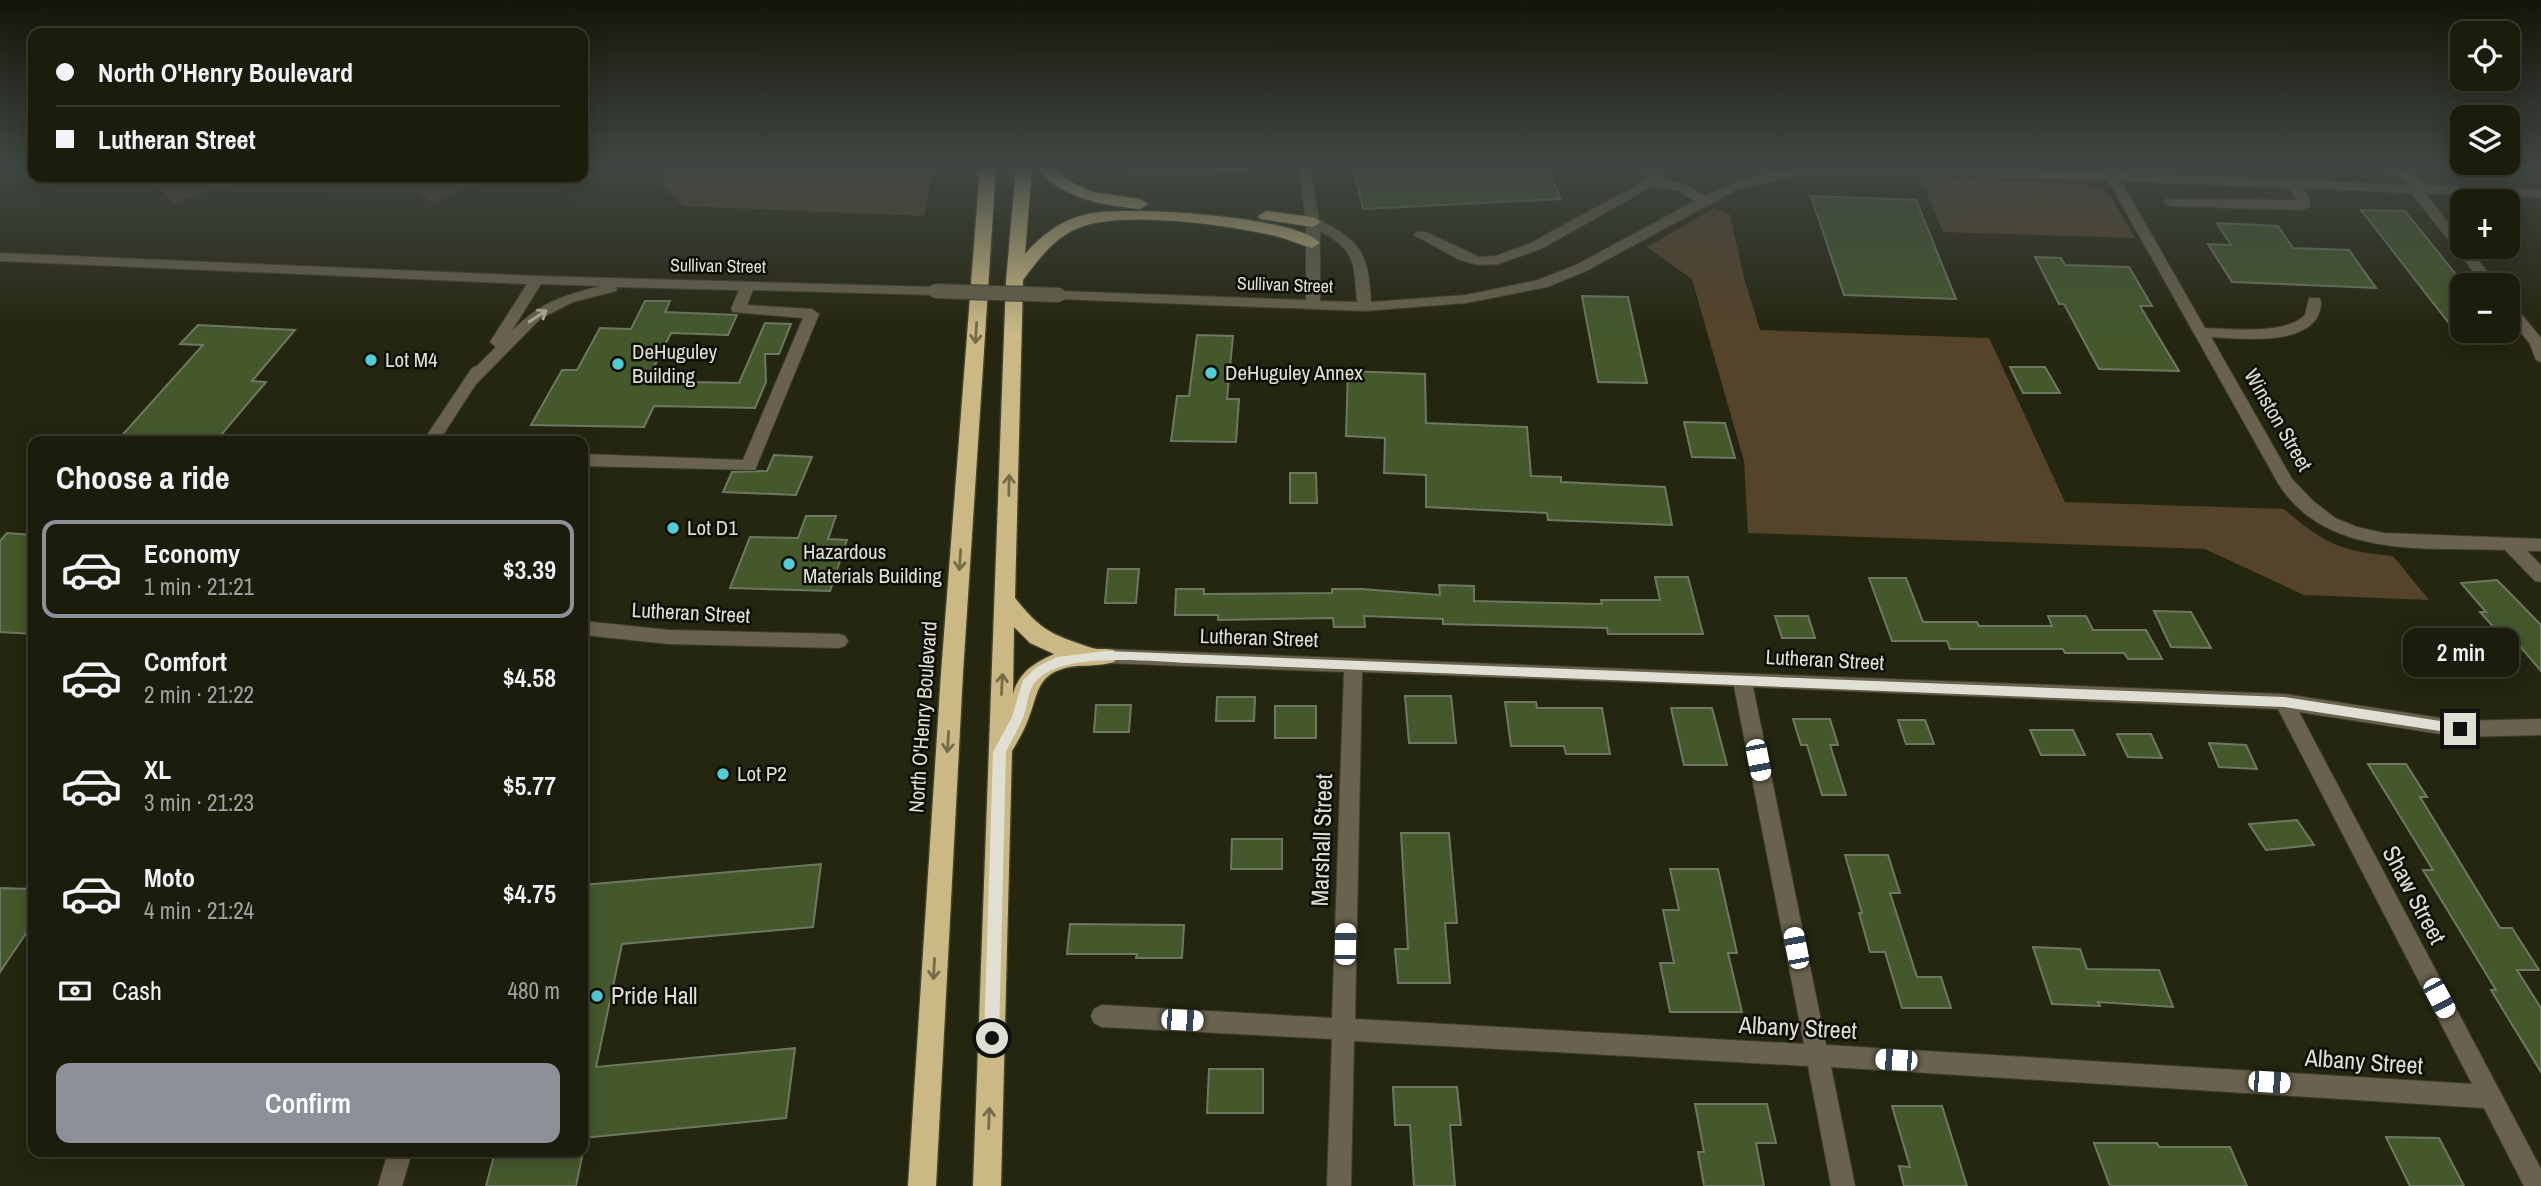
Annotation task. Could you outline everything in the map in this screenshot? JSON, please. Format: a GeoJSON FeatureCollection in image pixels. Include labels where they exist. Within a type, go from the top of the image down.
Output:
{"type":"FeatureCollection","features":[{"type":"Feature","properties":{"kind":"highway","name":"North O'Henry Boulevard"},"geometry":{"type":"LineString","coordinates":[[922,1186],[952,673],[984,222]]}},
{"type":"Feature","properties":{"kind":"highway"},"geometry":{"type":"LineString","coordinates":[[987,1186],[1014,281],[1019,222]]}},
{"type":"Feature","properties":{"kind":"highway"},"geometry":{"type":"LineString","coordinates":[[1014,281],[1030,256],[1054,234],[1079,222]]}},
{"type":"Feature","properties":{"kind":"highway"},"geometry":{"type":"LineString","coordinates":[[1215,222],[1281,230],[1312,243]]}},
{"type":"Feature","properties":{"kind":"highway"},"geometry":{"type":"LineString","coordinates":[[1006,602],[1031,633],[1057,648],[1106,656]]}},
{"type":"Feature","properties":{"kind":"highway"},"geometry":{"type":"LineString","coordinates":[[999,752],[1018,717],[1027,683],[1041,670],[1061,660],[1106,656]]}},
{"type":"Feature","properties":{"kind":"street"},"geometry":{"type":"LineString","coordinates":[[1313,222],[1313,305]]}},
{"type":"Feature","properties":{"kind":"street"},"geometry":{"type":"LineString","coordinates":[[1314,222],[1345,238],[1356,250],[1361,266],[1364,307]]}},
{"type":"Feature","properties":{"kind":"street"},"geometry":{"type":"LineString","coordinates":[[1421,235],[1465,257],[1478,261],[1498,260],[1536,246],[1577,222]]}},
{"type":"Feature","properties":{"kind":"street","name":"Sullivan Street"},"geometry":{"type":"LineString","coordinates":[[0,257],[537,280],[1364,307],[1466,299],[1542,284],[1591,263],[1664,222]]}},
{"type":"Feature","properties":{"kind":"street","name":"Winston Street"},"geometry":{"type":"LineString","coordinates":[[2139,222],[2286,482],[2315,515],[2358,536],[2541,545]]}},
{"type":"Feature","properties":{"kind":"street"},"geometry":{"type":"LineString","coordinates":[[2446,222],[2482,273]]}},
{"type":"Feature","properties":{"kind":"street"},"geometry":{"type":"LineString","coordinates":[[434,436],[537,280]]}},
{"type":"Feature","properties":{"kind":"street"},"geometry":{"type":"LineString","coordinates":[[472,380],[536,315],[569,299],[644,283]]}},
{"type":"Feature","properties":{"kind":"street"},"geometry":{"type":"LineString","coordinates":[[588,460],[750,466],[812,314],[738,309],[748,285]]}},
{"type":"Feature","properties":{"kind":"street"},"geometry":{"type":"LineString","coordinates":[[2202,332],[2281,332],[2303,327],[2312,318],[2314,301]]}},
{"type":"Feature","properties":{"kind":"street"},"geometry":{"type":"LineString","coordinates":[[2520,322],[2537,343],[2541,357]]}},
{"type":"Feature","properties":{"kind":"street"},"geometry":{"type":"LineString","coordinates":[[2509,543],[2541,576]]}},
{"type":"Feature","properties":{"kind":"street","name":"Lutheran Street"},"geometry":{"type":"LineString","coordinates":[[588,629],[669,637],[839,641]]}},
{"type":"Feature","properties":{"kind":"street","name":"Lutheran Street"},"geometry":{"type":"LineString","coordinates":[[1106,656],[2284,702],[2460,729],[2541,727]]}},
{"type":"Feature","properties":{"kind":"street","name":"Marshall Street"},"geometry":{"type":"LineString","coordinates":[[1339,1186],[1353,664]]}},
{"type":"Feature","properties":{"kind":"street"},"geometry":{"type":"LineString","coordinates":[[1742,679],[1843,1186]]}},
{"type":"Feature","properties":{"kind":"street","name":"Shaw Street"},"geometry":{"type":"LineString","coordinates":[[2284,702],[2537,1186]]}},
{"type":"Feature","properties":{"kind":"street","name":"Albany Street"},"geometry":{"type":"LineString","coordinates":[[1102,1016],[1818,1055],[2490,1097]]}},
{"type":"Feature","properties":{"kind":"street"},"geometry":{"type":"LineString","coordinates":[[390,1186],[399,1157]]}},
{"type":"Feature","properties":{"kind":"shaded area"},"geometry":{"type":"Polygon","coordinates":[[[1689,222],[1732,222],[1744,278],[1760,330],[1989,338],[2065,502],[2284,509],[2334,544],[2393,556],[2429,600],[2304,595],[2205,549],[1748,533],[1744,461],[1692,279],[1647,247],[1689,222]]]}},
{"type":"Feature","properties":{"kind":"shaded area"},"geometry":{"type":"Polygon","coordinates":[[[1939,222],[2126,222],[2135,238],[1943,232],[1939,222]]]}},
{"type":"Feature","properties":{"kind":"building"},"geometry":{"type":"Polygon","coordinates":[[[1820,222],[1925,222],[1956,299],[1844,295],[1820,222]]]}},
{"type":"Feature","properties":{"kind":"building"},"geometry":{"type":"Polygon","coordinates":[[[2371,222],[2414,222],[2455,273],[2450,273],[2450,325],[2371,222]]]}},
{"type":"Feature","properties":{"kind":"building"},"geometry":{"type":"Polygon","coordinates":[[[2217,223],[2278,226],[2293,248],[2349,250],[2376,288],[2232,282],[2208,244],[2231,245],[2217,223]]]}},
{"type":"Feature","properties":{"kind":"building"},"geometry":{"type":"Polygon","coordinates":[[[2035,257],[2061,258],[2065,265],[2129,267],[2152,306],[2140,306],[2179,371],[2099,369],[2064,304],[2059,304],[2035,257]]]}},
{"type":"Feature","properties":{"kind":"building"},"geometry":{"type":"Polygon","coordinates":[[[1582,296],[1628,297],[1647,383],[1598,382],[1582,296]]]}},
{"type":"Feature","properties":{"kind":"building","name":"DeHuguley Building"},"geometry":{"type":"Polygon","coordinates":[[[645,301],[670,301],[665,312],[737,315],[728,335],[671,333],[647,381],[739,383],[765,323],[791,324],[779,354],[765,354],[766,382],[755,408],[654,406],[644,427],[531,425],[562,370],[577,370],[600,328],[631,329],[645,301]]]}},
{"type":"Feature","properties":{"kind":"building"},"geometry":{"type":"Polygon","coordinates":[[[198,325],[295,330],[252,381],[266,382],[220,436],[121,436],[203,345],[180,344],[198,325]]]}},
{"type":"Feature","properties":{"kind":"building","name":"DeHuguley Annex"},"geometry":{"type":"Polygon","coordinates":[[[1197,335],[1233,336],[1227,399],[1239,399],[1236,442],[1171,441],[1177,396],[1189,396],[1197,335]]]}},
{"type":"Feature","properties":{"kind":"building"},"geometry":{"type":"Polygon","coordinates":[[[2010,367],[2045,367],[2060,393],[2023,393],[2010,367]]]}},
{"type":"Feature","properties":{"kind":"building"},"geometry":{"type":"Polygon","coordinates":[[[1348,371],[1425,374],[1426,423],[1527,427],[1531,476],[1561,477],[1561,482],[1665,487],[1672,525],[1548,520],[1547,513],[1426,507],[1426,475],[1384,473],[1385,438],[1346,436],[1348,371]]]}},
{"type":"Feature","properties":{"kind":"building"},"geometry":{"type":"Polygon","coordinates":[[[1684,422],[1725,423],[1735,458],[1692,457],[1684,422]]]}},
{"type":"Feature","properties":{"kind":"building"},"geometry":{"type":"Polygon","coordinates":[[[774,455],[812,457],[796,495],[723,492],[732,472],[767,471],[774,455]]]}},
{"type":"Feature","properties":{"kind":"building"},"geometry":{"type":"Polygon","coordinates":[[[1290,473],[1316,473],[1317,503],[1290,503],[1290,473]]]}},
{"type":"Feature","properties":{"kind":"building","name":"Hazardous Materials Building"},"geometry":{"type":"Polygon","coordinates":[[[806,516],[836,516],[828,539],[847,540],[830,591],[730,588],[750,537],[798,538],[806,516]]]}},
{"type":"Feature","properties":{"kind":"building"},"geometry":{"type":"Polygon","coordinates":[[[7,533],[28,535],[28,634],[0,632],[0,541],[7,533]]]}},
{"type":"Feature","properties":{"kind":"building"},"geometry":{"type":"Polygon","coordinates":[[[1108,569],[1139,569],[1136,603],[1105,603],[1108,569]]]}},
{"type":"Feature","properties":{"kind":"building"},"geometry":{"type":"Polygon","coordinates":[[[1655,577],[1688,577],[1703,634],[1608,634],[1607,628],[1443,624],[1443,619],[1364,616],[1365,627],[1334,627],[1333,618],[1218,620],[1218,615],[1175,615],[1176,589],[1204,589],[1204,594],[1332,593],[1332,589],[1362,589],[1440,595],[1439,585],[1474,586],[1474,601],[1602,604],[1601,600],[1660,600],[1655,577]]]}},
{"type":"Feature","properties":{"kind":"building"},"geometry":{"type":"Polygon","coordinates":[[[1869,578],[1906,578],[1923,622],[1977,622],[1979,626],[2052,626],[2048,616],[2086,616],[2093,630],[2146,630],[2162,659],[2128,659],[2124,653],[2065,653],[2063,649],[1950,649],[1947,641],[1892,641],[1869,578]]]}},
{"type":"Feature","properties":{"kind":"building"},"geometry":{"type":"Polygon","coordinates":[[[2497,580],[2541,625],[2541,671],[2513,638],[2504,639],[2480,612],[2486,612],[2461,583],[2497,580]]]}},
{"type":"Feature","properties":{"kind":"building"},"geometry":{"type":"Polygon","coordinates":[[[2154,611],[2191,612],[2211,648],[2171,647],[2154,611]]]}},
{"type":"Feature","properties":{"kind":"building"},"geometry":{"type":"Polygon","coordinates":[[[1775,616],[1808,616],[1815,638],[1782,638],[1775,616]]]}},
{"type":"Feature","properties":{"kind":"building"},"geometry":{"type":"Polygon","coordinates":[[[1405,696],[1451,696],[1456,743],[1409,743],[1405,696]]]}},
{"type":"Feature","properties":{"kind":"building"},"geometry":{"type":"Polygon","coordinates":[[[1217,697],[1255,697],[1254,721],[1216,721],[1217,697]]]}},
{"type":"Feature","properties":{"kind":"building"},"geometry":{"type":"Polygon","coordinates":[[[1505,702],[1536,702],[1537,708],[1602,708],[1610,754],[1566,754],[1564,746],[1511,746],[1505,702]]]}},
{"type":"Feature","properties":{"kind":"building"},"geometry":{"type":"Polygon","coordinates":[[[1096,705],[1131,705],[1129,732],[1094,732],[1096,705]]]}},
{"type":"Feature","properties":{"kind":"building"},"geometry":{"type":"Polygon","coordinates":[[[1275,706],[1316,706],[1316,738],[1275,738],[1275,706]]]}},
{"type":"Feature","properties":{"kind":"building"},"geometry":{"type":"Polygon","coordinates":[[[1671,708],[1712,708],[1727,765],[1684,765],[1671,708]]]}},
{"type":"Feature","properties":{"kind":"building"},"geometry":{"type":"Polygon","coordinates":[[[1793,719],[1830,719],[1838,745],[1830,745],[1846,795],[1822,795],[1807,745],[1801,745],[1793,719]]]}},
{"type":"Feature","properties":{"kind":"building"},"geometry":{"type":"Polygon","coordinates":[[[1898,720],[1925,720],[1934,744],[1906,744],[1898,720]]]}},
{"type":"Feature","properties":{"kind":"building"},"geometry":{"type":"Polygon","coordinates":[[[2030,730],[2073,730],[2085,755],[2041,755],[2030,730]]]}},
{"type":"Feature","properties":{"kind":"building"},"geometry":{"type":"Polygon","coordinates":[[[2117,734],[2151,734],[2162,758],[2128,757],[2117,734]]]}},
{"type":"Feature","properties":{"kind":"building"},"geometry":{"type":"Polygon","coordinates":[[[2209,743],[2246,745],[2257,769],[2219,767],[2209,743]]]}},
{"type":"Feature","properties":{"kind":"building"},"geometry":{"type":"Polygon","coordinates":[[[2368,764],[2406,764],[2427,797],[2420,797],[2500,928],[2512,928],[2539,970],[2517,970],[2541,1008],[2541,1072],[2491,990],[2496,990],[2423,870],[2433,870],[2368,764]]]}},
{"type":"Feature","properties":{"kind":"building"},"geometry":{"type":"Polygon","coordinates":[[[2297,820],[2314,845],[2266,850],[2249,824],[2297,820]]]}},
{"type":"Feature","properties":{"kind":"building"},"geometry":{"type":"Polygon","coordinates":[[[1401,833],[1449,833],[1457,923],[1445,923],[1450,983],[1398,983],[1395,949],[1408,949],[1401,833]]]}},
{"type":"Feature","properties":{"kind":"building"},"geometry":{"type":"Polygon","coordinates":[[[1232,839],[1282,839],[1282,869],[1231,869],[1232,839]]]}},
{"type":"Feature","properties":{"kind":"building"},"geometry":{"type":"Polygon","coordinates":[[[1845,855],[1888,855],[1900,893],[1890,893],[1917,977],[1941,977],[1951,1008],[1902,1008],[1885,952],[1870,952],[1845,855]]]}},
{"type":"Feature","properties":{"kind":"building","name":"Pride Hall"},"geometry":{"type":"Polygon","coordinates":[[[821,864],[813,927],[622,944],[596,1067],[795,1048],[786,1118],[588,1138],[588,885],[821,864]]]}},
{"type":"Feature","properties":{"kind":"building"},"geometry":{"type":"Polygon","coordinates":[[[1670,869],[1718,869],[1737,953],[1728,953],[1742,1012],[1670,1012],[1660,963],[1674,963],[1663,910],[1679,910],[1670,869]]]}},
{"type":"Feature","properties":{"kind":"building"},"geometry":{"type":"Polygon","coordinates":[[[0,888],[28,889],[28,930],[0,972],[0,888]]]}},
{"type":"Feature","properties":{"kind":"building"},"geometry":{"type":"Polygon","coordinates":[[[1070,924],[1184,925],[1182,958],[1136,958],[1137,954],[1067,954],[1070,924]]]}},
{"type":"Feature","properties":{"kind":"building"},"geometry":{"type":"Polygon","coordinates":[[[2033,947],[2080,949],[2087,969],[2159,970],[2173,1007],[2098,1002],[2100,1006],[2052,1004],[2033,947]]]}},
{"type":"Feature","properties":{"kind":"building"},"geometry":{"type":"Polygon","coordinates":[[[1209,1069],[1263,1069],[1263,1113],[1207,1113],[1209,1069]]]}},
{"type":"Feature","properties":{"kind":"building"},"geometry":{"type":"Polygon","coordinates":[[[1393,1087],[1457,1087],[1461,1125],[1450,1125],[1455,1186],[1414,1186],[1410,1125],[1395,1125],[1393,1087]]]}},
{"type":"Feature","properties":{"kind":"building"},"geometry":{"type":"Polygon","coordinates":[[[1695,1104],[1767,1104],[1776,1143],[1756,1143],[1764,1186],[1704,1186],[1698,1152],[1704,1152],[1695,1104]]]}},
{"type":"Feature","properties":{"kind":"building"},"geometry":{"type":"Polygon","coordinates":[[[1892,1106],[1942,1106],[1967,1186],[1904,1186],[1899,1166],[1910,1167],[1892,1106]]]}},
{"type":"Feature","properties":{"kind":"building"},"geometry":{"type":"Polygon","coordinates":[[[2386,1137],[2439,1138],[2464,1186],[2410,1186],[2386,1137]]]}},
{"type":"Feature","properties":{"kind":"building"},"geometry":{"type":"Polygon","coordinates":[[[2094,1143],[2230,1147],[2247,1186],[2110,1186],[2094,1143]]]}},
{"type":"Feature","properties":{"kind":"building"},"geometry":{"type":"Polygon","coordinates":[[[494,1157],[582,1157],[576,1186],[486,1186],[494,1157]]]}},
{"type":"Feature","properties":{"kind":"place","name":"Lot M4"},"geometry":{"type":"Point","coordinates":[371,360]}},
{"type":"Feature","properties":{"kind":"place","name":"DeHuguley Building"},"geometry":{"type":"Point","coordinates":[618,364]}},
{"type":"Feature","properties":{"kind":"place","name":"DeHuguley Annex"},"geometry":{"type":"Point","coordinates":[1211,373]}},
{"type":"Feature","properties":{"kind":"place","name":"Lot D1"},"geometry":{"type":"Point","coordinates":[673,528]}},
{"type":"Feature","properties":{"kind":"place","name":"Hazardous Materials Building"},"geometry":{"type":"Point","coordinates":[789,564]}},
{"type":"Feature","properties":{"kind":"place","name":"Lot P2"},"geometry":{"type":"Point","coordinates":[723,774]}},
{"type":"Feature","properties":{"kind":"place","name":"Pride Hall"},"geometry":{"type":"Point","coordinates":[597,996]}},
{"type":"Feature","properties":{"kind":"route"},"geometry":{"type":"LineString","coordinates":[[992,1038],[999,752],[1018,717],[1027,683],[1041,670],[1061,660],[1106,656],[2284,702],[2460,729]]}}]}
